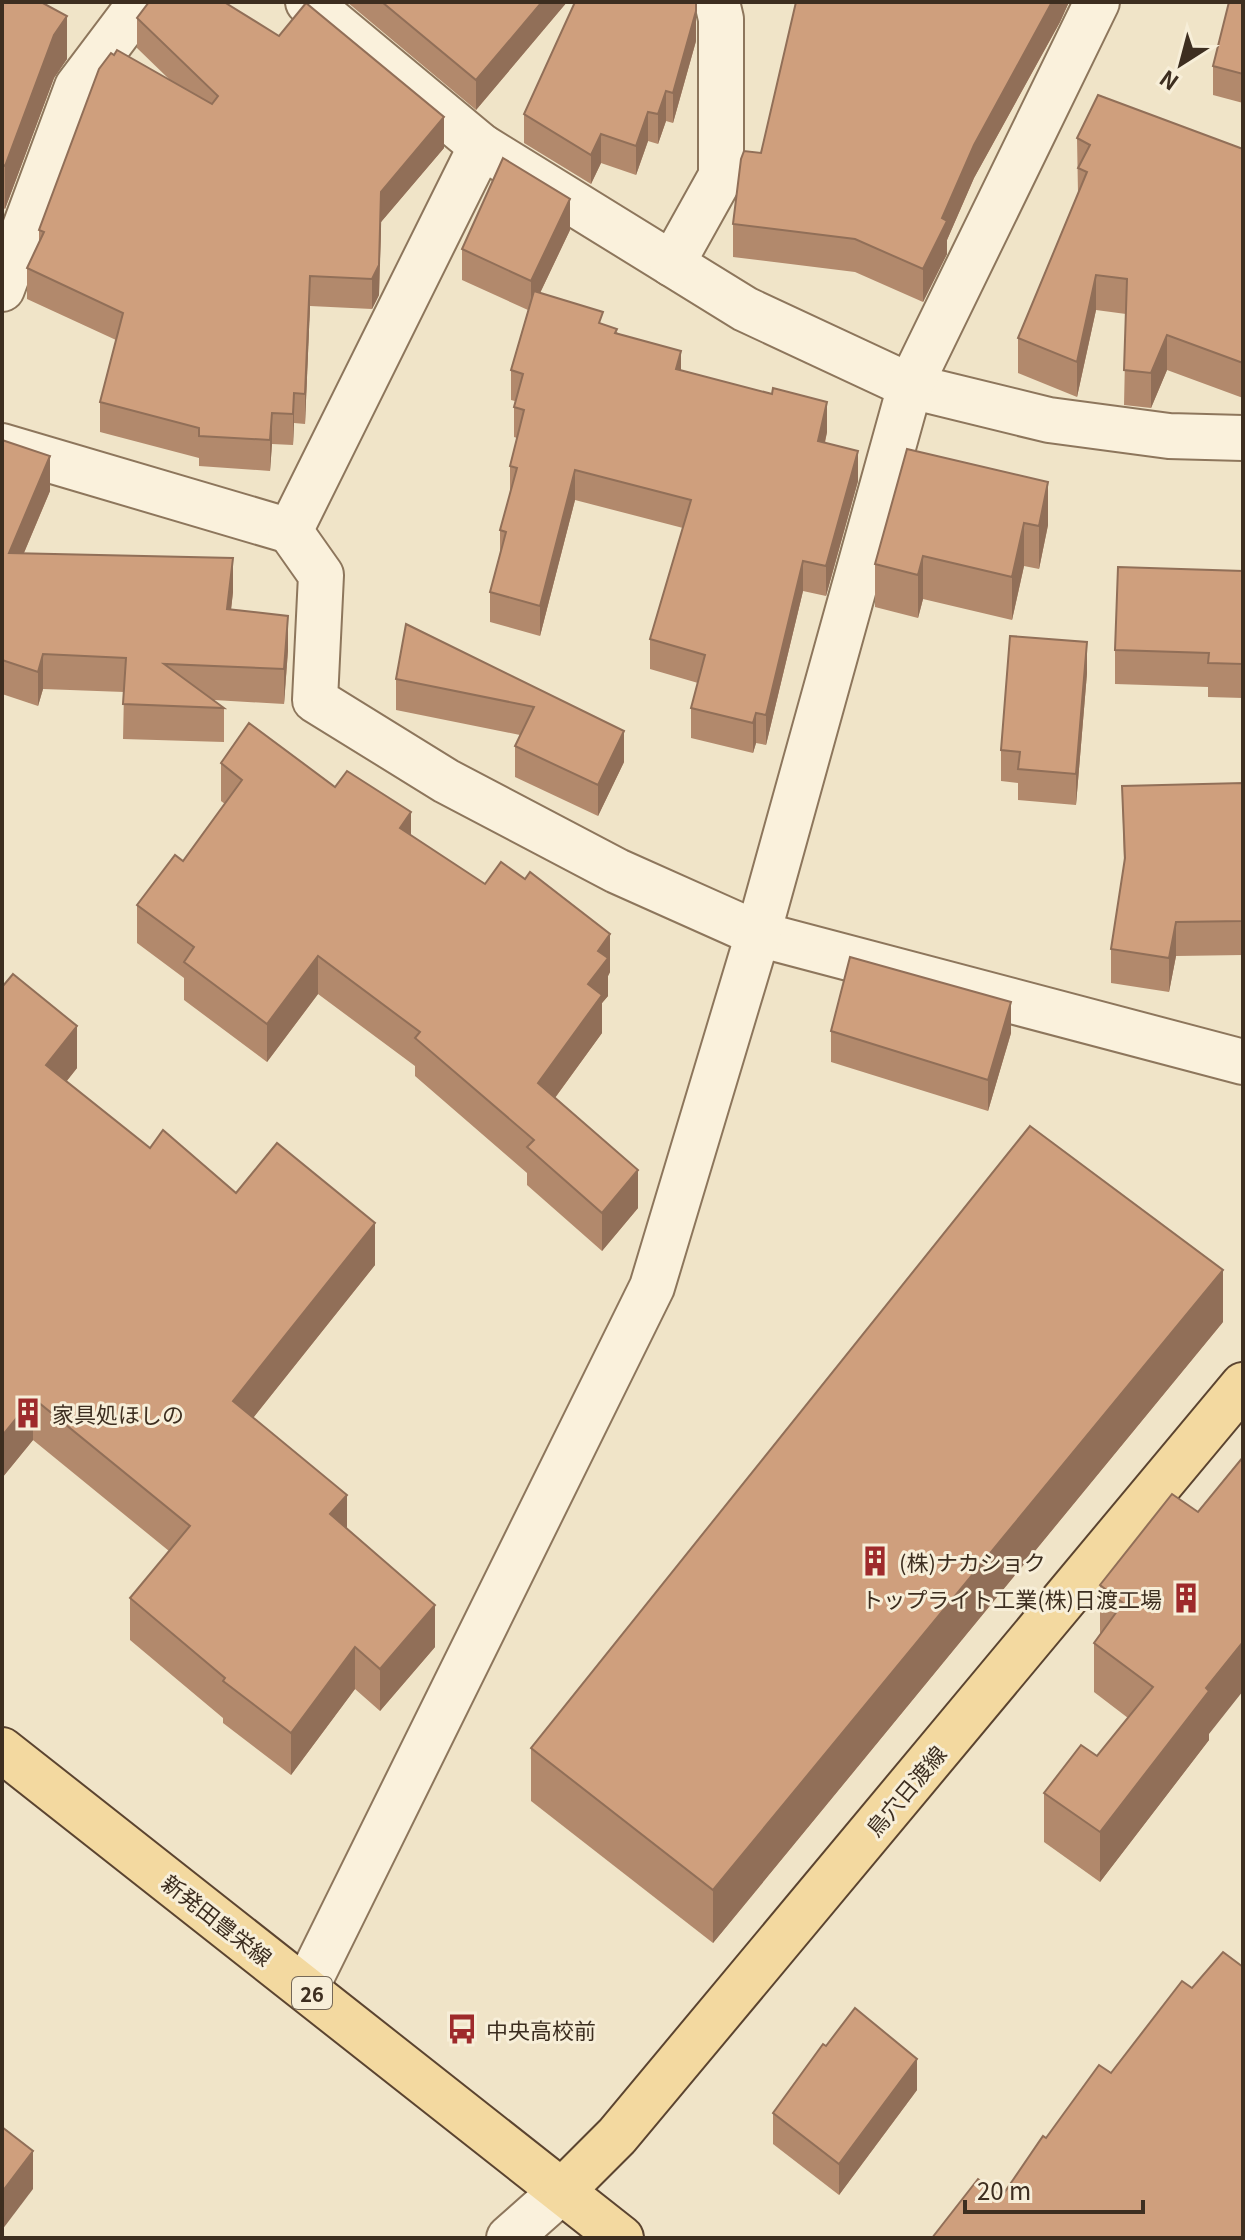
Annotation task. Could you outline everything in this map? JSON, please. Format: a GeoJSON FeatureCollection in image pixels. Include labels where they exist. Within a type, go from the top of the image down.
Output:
{"type":"FeatureCollection","features":[{"type":"Feature","properties":{"kind":"main road","name":"鳥穴日渡線"},"geometry":{"type":"LineString","coordinates":[[562,2191],[617,2136],[1243,1385]]}},
{"type":"Feature","properties":{"kind":"main road","name":"新発田豊栄線"},"geometry":{"type":"LineString","coordinates":[[2,1750],[621,2238]]}},
{"type":"Feature","properties":{"kind":"street"},"geometry":{"type":"LineString","coordinates":[[2,289],[77,87],[141,2]]}},
{"type":"Feature","properties":{"kind":"street"},"geometry":{"type":"LineString","coordinates":[[308,2],[481,146],[745,309],[910,386],[1049,420],[1169,436],[1243,438]]}},
{"type":"Feature","properties":{"kind":"street"},"geometry":{"type":"LineString","coordinates":[[672,264],[721,176],[721,19],[717,2]]}},
{"type":"Feature","properties":{"kind":"street"},"geometry":{"type":"LineString","coordinates":[[306,1988],[652,1287],[758,934],[910,386],[1097,2]]}},
{"type":"Feature","properties":{"kind":"street"},"geometry":{"type":"LineString","coordinates":[[290,531],[481,146]]}},
{"type":"Feature","properties":{"kind":"street"},"geometry":{"type":"LineString","coordinates":[[2,446],[290,531],[321,575],[315,700],[446,781],[617,871],[758,934],[1243,1062]]}},
{"type":"Feature","properties":{"kind":"street"},"geometry":{"type":"LineString","coordinates":[[509,2238],[562,2191]]}},
{"type":"Feature","properties":{"kind":"building"},"geometry":{"type":"Polygon","coordinates":[[[2,2],[41,2],[67,16],[54,35],[5,166],[2,164],[2,2]]]}},
{"type":"Feature","properties":{"kind":"building"},"geometry":{"type":"Polygon","coordinates":[[[149,2],[224,2],[279,36],[306,3],[444,117],[381,192],[379,265],[372,279],[310,276],[305,394],[294,393],[293,414],[272,413],[270,440],[199,436],[199,428],[100,402],[123,313],[27,268],[44,232],[39,230],[99,69],[111,53],[114,55],[117,50],[212,104],[218,96],[137,18],[149,2]]]}},
{"type":"Feature","properties":{"kind":"building"},"geometry":{"type":"Polygon","coordinates":[[[382,2],[542,2],[476,80],[382,2]]]}},
{"type":"Feature","properties":{"kind":"building"},"geometry":{"type":"Polygon","coordinates":[[[575,2],[696,3],[673,93],[666,91],[658,114],[648,112],[636,146],[601,134],[591,155],[524,114],[575,2]]]}},
{"type":"Feature","properties":{"kind":"building"},"geometry":{"type":"Polygon","coordinates":[[[796,2],[1052,2],[974,145],[942,218],[947,221],[923,269],[855,239],[733,224],[741,159],[744,151],[761,153],[796,2]]]}},
{"type":"Feature","properties":{"kind":"building"},"geometry":{"type":"Polygon","coordinates":[[[1229,2],[1243,2],[1243,74],[1213,66],[1229,2]]]}},
{"type":"Feature","properties":{"kind":"building"},"geometry":{"type":"Polygon","coordinates":[[[1098,95],[1243,149],[1243,363],[1167,335],[1151,373],[1124,370],[1127,279],[1096,275],[1077,362],[1018,338],[1087,172],[1078,168],[1090,145],[1077,138],[1098,95]]]}},
{"type":"Feature","properties":{"kind":"building"},"geometry":{"type":"Polygon","coordinates":[[[503,158],[570,199],[531,281],[462,249],[503,158]]]}},
{"type":"Feature","properties":{"kind":"building"},"geometry":{"type":"Polygon","coordinates":[[[534,291],[603,312],[599,323],[617,329],[615,333],[681,351],[676,369],[772,394],[773,388],[827,402],[818,441],[858,451],[826,566],[803,561],[766,715],[756,713],[753,723],[691,708],[705,655],[650,639],[691,500],[575,470],[540,606],[490,592],[506,532],[500,530],[517,468],[510,466],[524,410],[514,407],[523,374],[511,370],[534,291]]]}},
{"type":"Feature","properties":{"kind":"building"},"geometry":{"type":"Polygon","coordinates":[[[2,440],[50,456],[9,553],[233,558],[227,609],[288,616],[284,669],[164,664],[224,708],[123,704],[126,658],[43,654],[38,672],[2,660],[2,440]]]}},
{"type":"Feature","properties":{"kind":"building"},"geometry":{"type":"Polygon","coordinates":[[[907,449],[1048,482],[1039,526],[1024,523],[1012,577],[923,556],[918,575],[875,564],[907,449]]]}},
{"type":"Feature","properties":{"kind":"building"},"geometry":{"type":"Polygon","coordinates":[[[1118,567],[1243,571],[1243,664],[1208,663],[1209,653],[1115,650],[1118,567]]]}},
{"type":"Feature","properties":{"kind":"building"},"geometry":{"type":"Polygon","coordinates":[[[406,624],[624,731],[598,785],[515,746],[534,707],[396,679],[406,624]]]}},
{"type":"Feature","properties":{"kind":"building"},"geometry":{"type":"Polygon","coordinates":[[[1010,636],[1087,642],[1076,774],[1018,769],[1020,752],[1001,750],[1010,636]]]}},
{"type":"Feature","properties":{"kind":"building"},"geometry":{"type":"Polygon","coordinates":[[[249,723],[335,787],[347,771],[411,812],[400,828],[485,884],[501,862],[525,879],[530,872],[610,934],[598,951],[608,958],[588,984],[602,995],[538,1083],[638,1170],[602,1213],[527,1147],[534,1140],[415,1038],[420,1032],[318,956],[267,1024],[184,962],[194,947],[137,905],[175,855],[183,861],[242,780],[221,763],[249,723]]]}},
{"type":"Feature","properties":{"kind":"building"},"geometry":{"type":"Polygon","coordinates":[[[1243,783],[1243,921],[1176,922],[1169,958],[1111,949],[1125,858],[1122,786],[1243,783]]]}},
{"type":"Feature","properties":{"kind":"building"},"geometry":{"type":"Polygon","coordinates":[[[850,957],[1011,1002],[988,1080],[831,1031],[850,957]]]}},
{"type":"Feature","properties":{"kind":"building"},"geometry":{"type":"Polygon","coordinates":[[[13,974],[77,1026],[46,1065],[150,1148],[163,1130],[236,1193],[277,1143],[375,1223],[233,1401],[347,1495],[330,1514],[435,1605],[380,1669],[355,1647],[291,1733],[223,1681],[225,1678],[130,1598],[190,1526],[33,1398],[2,1436],[2,987],[13,974]]]}},
{"type":"Feature","properties":{"kind":"building","name":"(株)ナカショク"},"geometry":{"type":"Polygon","coordinates":[[[1030,1126],[1223,1270],[713,1890],[531,1748],[1030,1126]]]}},
{"type":"Feature","properties":{"kind":"building"},"geometry":{"type":"Polygon","coordinates":[[[1243,1457],[1243,1642],[1100,1832],[1044,1793],[1081,1745],[1097,1756],[1153,1687],[1094,1643],[1123,1603],[1100,1585],[1172,1494],[1198,1512],[1243,1457]]]}},
{"type":"Feature","properties":{"kind":"building"},"geometry":{"type":"Polygon","coordinates":[[[1223,1952],[1243,1967],[1243,2238],[932,2238],[978,2179],[1002,2196],[1043,2136],[1046,2138],[1099,2065],[1111,2073],[1182,1981],[1192,1988],[1223,1952]]]}},
{"type":"Feature","properties":{"kind":"building"},"geometry":{"type":"Polygon","coordinates":[[[855,2008],[917,2059],[839,2164],[773,2113],[823,2044],[826,2046],[855,2008]]]}},
{"type":"Feature","properties":{"kind":"building"},"geometry":{"type":"Polygon","coordinates":[[[2,2127],[33,2151],[2,2192],[2,2127]]]}},
{"type":"Feature","properties":{"kind":"place","name":"家具処ほしの"},"geometry":{"type":"Point","coordinates":[28,1413]}},
{"type":"Feature","properties":{"kind":"place","name":"(株)ナカショク"},"geometry":{"type":"Point","coordinates":[875,1561]}},
{"type":"Feature","properties":{"kind":"place","name":"トップライト工業(株)日渡工場"},"geometry":{"type":"Point","coordinates":[1186,1598]}},
{"type":"Feature","properties":{"kind":"place","name":"中央高校前"},"geometry":{"type":"Point","coordinates":[462,2029]}}]}
